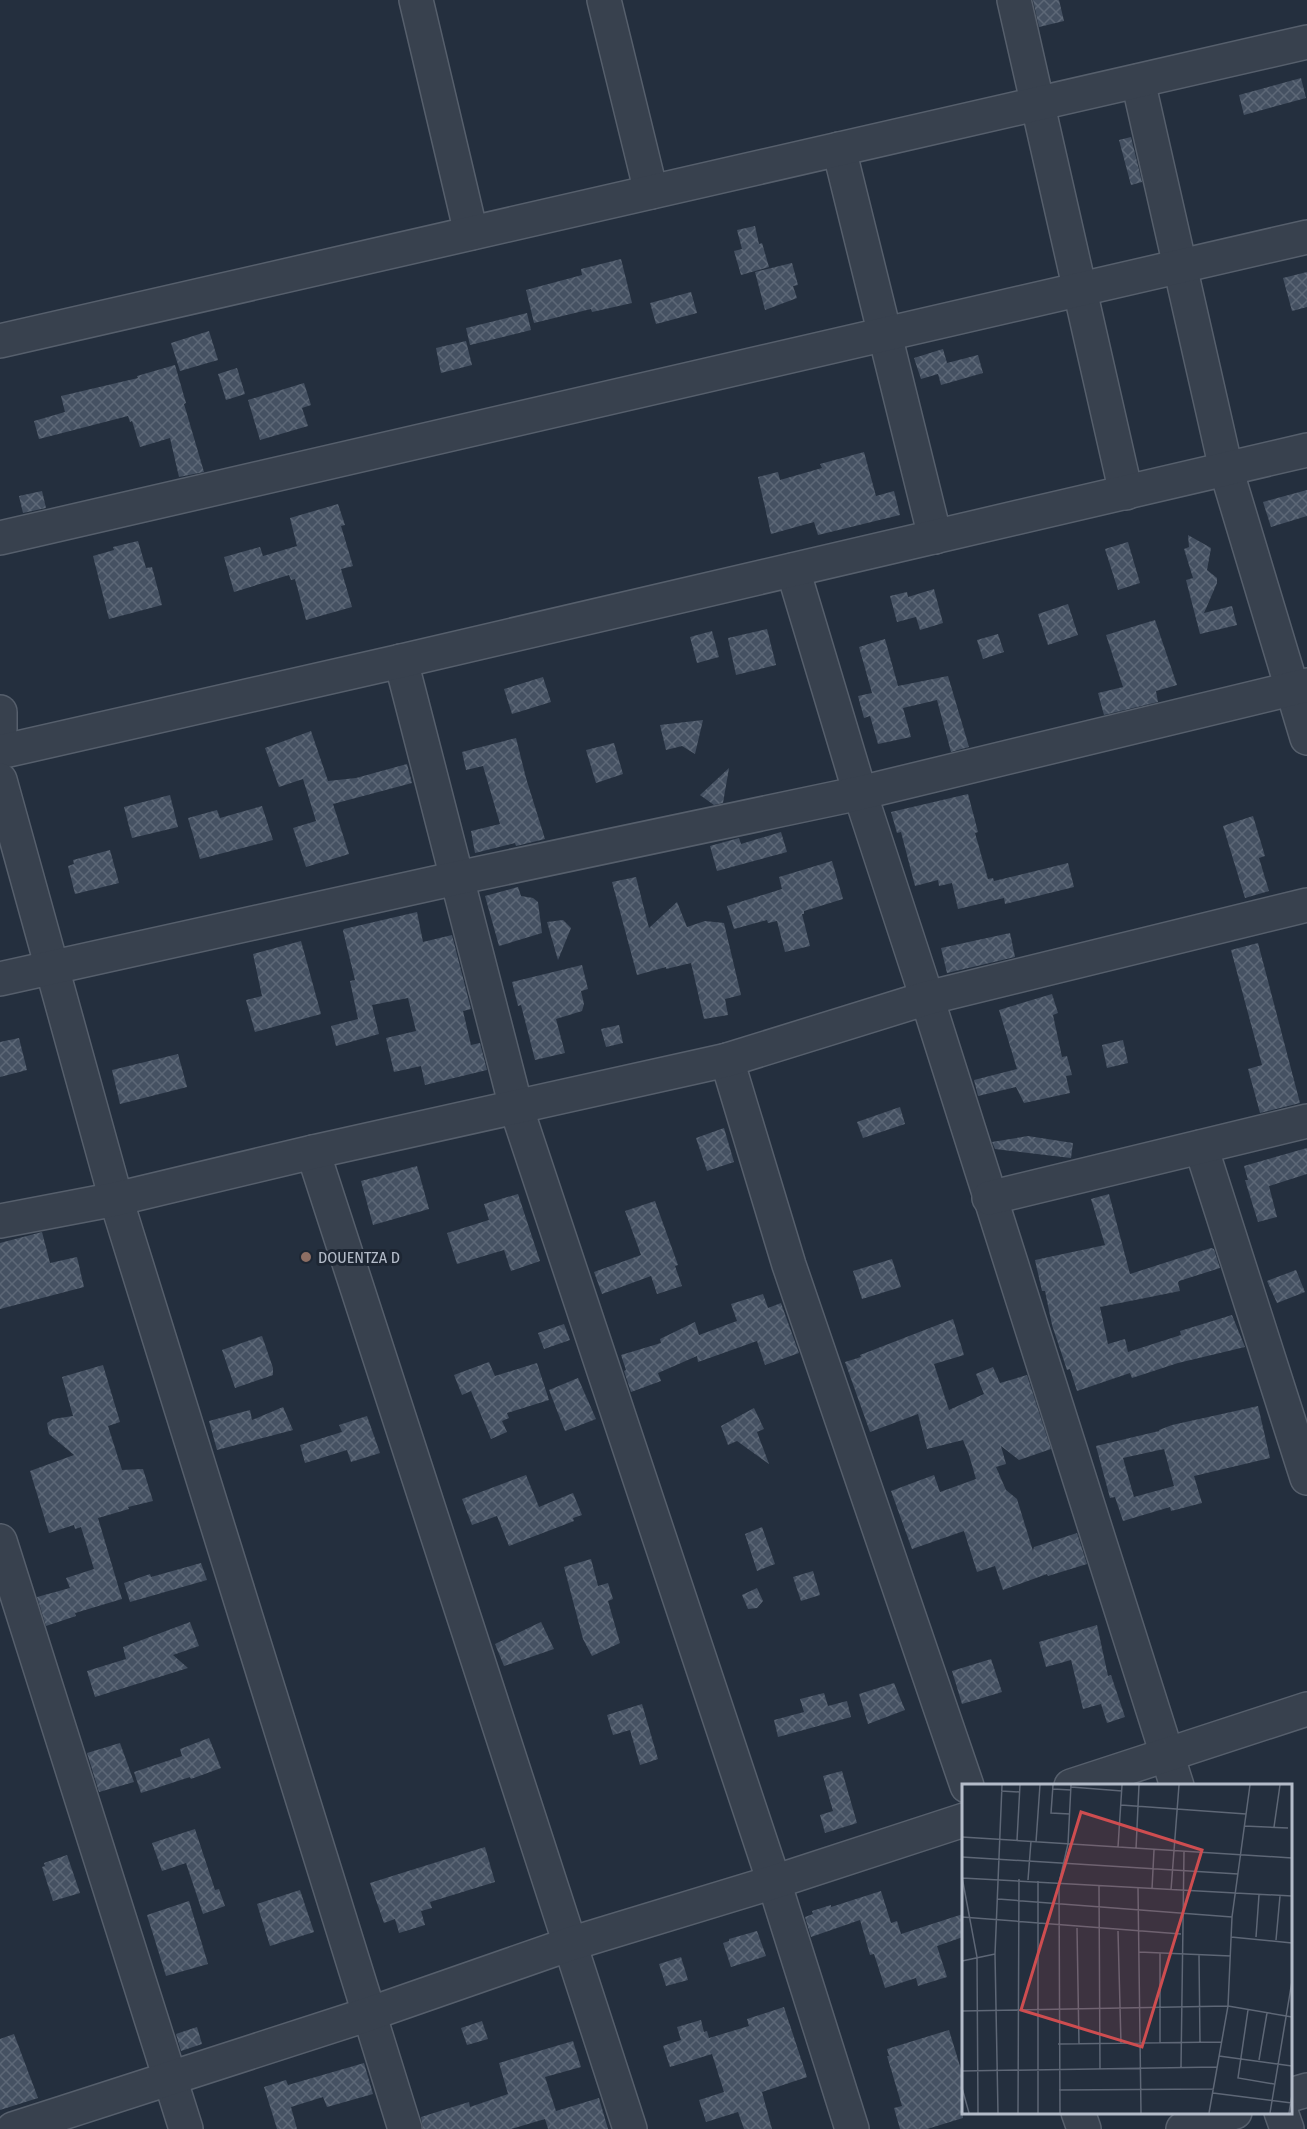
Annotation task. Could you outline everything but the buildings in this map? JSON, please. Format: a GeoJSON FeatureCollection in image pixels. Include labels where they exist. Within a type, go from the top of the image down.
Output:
{"type":"FeatureCollection","features":[{"type":"Feature","properties":{"kind":"street"},"geometry":{"type":"LineString","coordinates":[[416,0],[471,233]]}},
{"type":"Feature","properties":{"kind":"street"},"geometry":{"type":"LineString","coordinates":[[604,0],[651,192]]}},
{"type":"Feature","properties":{"kind":"street"},"geometry":{"type":"LineString","coordinates":[[1014,0],[1126,493]]}},
{"type":"Feature","properties":{"kind":"street"},"geometry":{"type":"LineString","coordinates":[[0,341],[1307,42]]}},
{"type":"Feature","properties":{"kind":"street"},"geometry":{"type":"LineString","coordinates":[[1138,81],[1226,469],[1300,687],[1307,738]]}},
{"type":"Feature","properties":{"kind":"street"},"geometry":{"type":"LineString","coordinates":[[839,149],[935,537]]}},
{"type":"Feature","properties":{"kind":"street"},"geometry":{"type":"LineString","coordinates":[[0,538],[1307,237]]}},
{"type":"Feature","properties":{"kind":"street"},"geometry":{"type":"LineString","coordinates":[[0,752],[1307,450]]}},
{"type":"Feature","properties":{"kind":"street"},"geometry":{"type":"LineString","coordinates":[[793,570],[860,793],[1177,1784]]}},
{"type":"Feature","properties":{"kind":"street"},"geometry":{"type":"LineString","coordinates":[[401,661],[516,1107],[774,1882],[852,2129]]}},
{"type":"Feature","properties":{"kind":"street"},"geometry":{"type":"LineString","coordinates":[[0,979],[457,878],[860,793],[1300,687]]}},
{"type":"Feature","properties":{"kind":"street"},"geometry":{"type":"LineString","coordinates":[[0,712],[0,729]]}},
{"type":"Feature","properties":{"kind":"street"},"geometry":{"type":"LineString","coordinates":[[0,780],[116,1199],[405,2129]]}},
{"type":"Feature","properties":{"kind":"street"},"geometry":{"type":"LineString","coordinates":[[0,1221],[116,1199],[313,1152],[728,1060],[927,998],[1307,905]]}},
{"type":"Feature","properties":{"kind":"street"},"geometry":{"type":"LineString","coordinates":[[728,1060],[789,1265],[967,1784]]}},
{"type":"Feature","properties":{"kind":"street"},"geometry":{"type":"LineString","coordinates":[[989,1198],[1307,1121]]}},
{"type":"Feature","properties":{"kind":"street"},"geometry":{"type":"LineString","coordinates":[[1201,1147],[1307,1478]]}},
{"type":"Feature","properties":{"kind":"street"},"geometry":{"type":"LineString","coordinates":[[313,1152],[630,2129]]}},
{"type":"Feature","properties":{"kind":"street"},"geometry":{"type":"LineString","coordinates":[[0,1541],[186,2129]]}},
{"type":"Feature","properties":{"kind":"street"},"geometry":{"type":"LineString","coordinates":[[1074,1784],[1307,1709]]}},
{"type":"Feature","properties":{"kind":"street"},"geometry":{"type":"LineString","coordinates":[[13,2129],[369,2014],[570,1944],[774,1882],[962,1820]]}},
{"type":"Feature","properties":{"kind":"street"},"geometry":{"type":"LineString","coordinates":[[1292,2094],[1307,2090]]}},
{"type":"Feature","properties":{"kind":"street"},"geometry":{"type":"LineString","coordinates":[[1079,2114],[1084,2129]]}},
{"type":"Feature","properties":{"kind":"street"},"geometry":{"type":"LineString","coordinates":[[1183,2129],[1229,2114]]}},
{"type":"Feature","properties":{"kind":"street"},"geometry":{"type":"LineString","coordinates":[[1282,2114],[1287,2129]]}},
{"type":"Feature","properties":{"kind":"place","name":"DOUENTZA D"},"geometry":{"type":"Point","coordinates":[306,1257]}}]}
